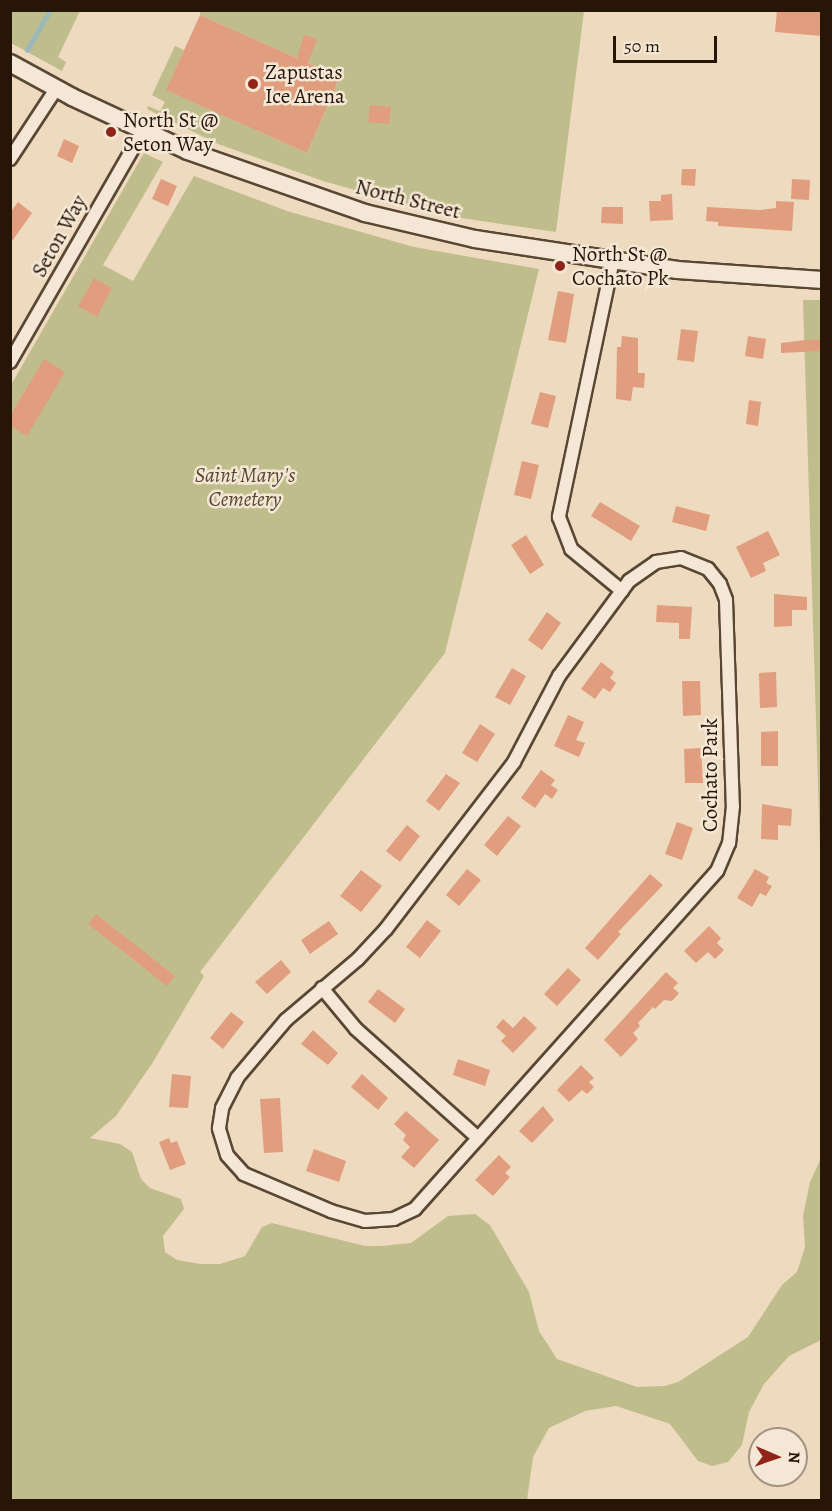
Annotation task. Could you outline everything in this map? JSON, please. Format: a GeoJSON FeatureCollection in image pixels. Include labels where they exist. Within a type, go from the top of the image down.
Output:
{"type":"FeatureCollection","features":[{"type":"Feature","properties":{"kind":"main road","name":"North Street"},"geometry":{"type":"LineString","coordinates":[[10,63],[56,89],[143,131],[247,175],[364,213],[475,239],[613,260],[718,275],[822,280]]}},
{"type":"Feature","properties":{"kind":"street"},"geometry":{"type":"LineString","coordinates":[[10,159],[56,89]]}},
{"type":"Feature","properties":{"kind":"street","name":"Seton Way"},"geometry":{"type":"LineString","coordinates":[[10,362],[143,131]]}},
{"type":"Feature","properties":{"kind":"street"},"geometry":{"type":"LineString","coordinates":[[613,260],[559,517],[571,549],[622,591]]}},
{"type":"Feature","properties":{"kind":"street","name":"Cochato Park"},"geometry":{"type":"LineString","coordinates":[[673,558],[703,564],[720,584],[726,609],[733,793],[729,843],[711,879],[447,1175],[415,1209],[394,1219],[376,1222],[331,1211],[260,1183],[237,1169],[220,1137],[222,1108],[237,1078],[275,1031],[321,988],[386,929],[514,762],[551,688],[622,591],[641,570],[673,558]]}},
{"type":"Feature","properties":{"kind":"street"},"geometry":{"type":"LineString","coordinates":[[321,988],[356,1029],[478,1138]]}},
{"type":"Feature","properties":{"kind":"green space"},"geometry":{"type":"Polygon","coordinates":[[[11,10],[80,11],[58,57],[66,62],[62,71],[11,43],[11,10]]]}},
{"type":"Feature","properties":{"kind":"green space"},"geometry":{"type":"Polygon","coordinates":[[[200,11],[584,11],[556,232],[448,216],[323,181],[218,144],[147,109],[148,106],[160,111],[165,102],[152,95],[175,46],[184,50],[167,90],[307,153],[340,77],[200,15],[200,11]]]}},
{"type":"Feature","properties":{"kind":"green space","name":"Saint Mary's Cemetery"},"geometry":{"type":"Polygon","coordinates":[[[144,153],[163,162],[103,265],[133,281],[194,176],[287,211],[414,247],[539,269],[445,653],[200,972],[204,976],[153,1062],[116,1116],[90,1138],[120,1144],[132,1152],[141,1179],[150,1188],[181,1199],[184,1209],[163,1236],[165,1252],[177,1260],[200,1264],[220,1264],[245,1256],[262,1227],[272,1223],[365,1246],[381,1246],[411,1243],[448,1216],[475,1214],[490,1225],[529,1292],[539,1331],[557,1359],[637,1387],[665,1386],[678,1382],[748,1337],[782,1285],[797,1272],[805,1247],[803,1216],[810,1182],[821,1158],[821,1340],[789,1356],[764,1384],[749,1412],[742,1445],[728,1462],[712,1466],[698,1461],[670,1424],[616,1406],[585,1411],[549,1428],[533,1457],[527,1500],[11,1500],[11,385],[144,153]]]}},
{"type":"Feature","properties":{"kind":"green space"},"geometry":{"type":"Polygon","coordinates":[[[803,300],[822,300],[821,882],[821,881],[803,300]]]}},
{"type":"Feature","properties":{"kind":"building"},"geometry":{"type":"Polygon","coordinates":[[[777,10],[822,10],[822,36],[775,32],[777,10]]]}},
{"type":"Feature","properties":{"kind":"building","name":"Zapustas Ice Arena"},"geometry":{"type":"Polygon","coordinates":[[[200,15],[297,58],[304,35],[317,39],[308,63],[340,77],[307,153],[166,90],[200,15]]]}},
{"type":"Feature","properties":{"kind":"building"},"geometry":{"type":"Polygon","coordinates":[[[370,105],[391,107],[389,124],[368,122],[370,105]]]}},
{"type":"Feature","properties":{"kind":"building"},"geometry":{"type":"Polygon","coordinates":[[[64,139],[79,146],[72,163],[57,156],[64,139]]]}},
{"type":"Feature","properties":{"kind":"building"},"geometry":{"type":"Polygon","coordinates":[[[682,169],[696,169],[695,186],[681,185],[682,169]]]}},
{"type":"Feature","properties":{"kind":"building"},"geometry":{"type":"Polygon","coordinates":[[[161,179],[177,186],[168,206],[152,199],[161,179]]]}},
{"type":"Feature","properties":{"kind":"building"},"geometry":{"type":"Polygon","coordinates":[[[792,179],[810,180],[809,200],[791,199],[792,179]]]}},
{"type":"Feature","properties":{"kind":"building"},"geometry":{"type":"Polygon","coordinates":[[[672,194],[673,220],[650,221],[649,201],[661,201],[661,195],[672,194]]]}},
{"type":"Feature","properties":{"kind":"building"},"geometry":{"type":"Polygon","coordinates":[[[776,201],[794,202],[792,231],[718,226],[718,222],[706,221],[707,207],[760,210],[776,208],[776,201]]]}},
{"type":"Feature","properties":{"kind":"building"},"geometry":{"type":"Polygon","coordinates":[[[18,202],[32,213],[10,244],[10,213],[18,202]]]}},
{"type":"Feature","properties":{"kind":"building"},"geometry":{"type":"Polygon","coordinates":[[[602,207],[623,207],[623,224],[601,223],[602,207]]]}},
{"type":"Feature","properties":{"kind":"building"},"geometry":{"type":"Polygon","coordinates":[[[94,278],[112,288],[97,317],[78,306],[94,278]]]}},
{"type":"Feature","properties":{"kind":"building"},"geometry":{"type":"Polygon","coordinates":[[[558,291],[574,294],[566,343],[548,340],[558,291]]]}},
{"type":"Feature","properties":{"kind":"building"},"geometry":{"type":"Polygon","coordinates":[[[681,329],[698,331],[694,362],[677,360],[681,329]]]}},
{"type":"Feature","properties":{"kind":"building"},"geometry":{"type":"Polygon","coordinates":[[[622,336],[638,338],[638,373],[645,373],[644,388],[633,387],[631,401],[616,399],[617,347],[621,347],[622,336]]]}},
{"type":"Feature","properties":{"kind":"building"},"geometry":{"type":"Polygon","coordinates":[[[748,336],[766,339],[763,359],[745,356],[748,336]]]}},
{"type":"Feature","properties":{"kind":"building"},"geometry":{"type":"Polygon","coordinates":[[[822,340],[822,351],[781,353],[781,343],[822,340]]]}},
{"type":"Feature","properties":{"kind":"building"},"geometry":{"type":"Polygon","coordinates":[[[44,359],[65,372],[27,436],[10,426],[10,416],[44,359]]]}},
{"type":"Feature","properties":{"kind":"building"},"geometry":{"type":"Polygon","coordinates":[[[540,392],[556,396],[548,428],[531,424],[540,392]]]}},
{"type":"Feature","properties":{"kind":"building"},"geometry":{"type":"Polygon","coordinates":[[[749,400],[761,402],[758,426],[746,424],[749,400]]]}},
{"type":"Feature","properties":{"kind":"building"},"geometry":{"type":"Polygon","coordinates":[[[522,461],[539,465],[531,499],[514,495],[522,461]]]}},
{"type":"Feature","properties":{"kind":"building"},"geometry":{"type":"Polygon","coordinates":[[[600,502],[640,526],[631,541],[591,516],[600,502]]]}},
{"type":"Feature","properties":{"kind":"building"},"geometry":{"type":"Polygon","coordinates":[[[676,506],[710,515],[706,531],[672,522],[676,506]]]}},
{"type":"Feature","properties":{"kind":"building"},"geometry":{"type":"Polygon","coordinates":[[[768,531],[780,555],[763,563],[766,571],[751,578],[736,547],[768,531]]]}},
{"type":"Feature","properties":{"kind":"building"},"geometry":{"type":"Polygon","coordinates":[[[526,535],[544,565],[530,574],[511,545],[526,535]]]}},
{"type":"Feature","properties":{"kind":"building"},"geometry":{"type":"Polygon","coordinates":[[[774,594],[807,597],[807,610],[792,610],[792,626],[774,627],[774,594]]]}},
{"type":"Feature","properties":{"kind":"building"},"geometry":{"type":"Polygon","coordinates":[[[657,605],[692,607],[690,639],[679,639],[679,623],[656,622],[657,605]]]}},
{"type":"Feature","properties":{"kind":"building"},"geometry":{"type":"Polygon","coordinates":[[[547,612],[561,623],[542,650],[528,640],[547,612]]]}},
{"type":"Feature","properties":{"kind":"building"},"geometry":{"type":"Polygon","coordinates":[[[601,662],[614,672],[610,678],[616,683],[610,692],[603,688],[595,699],[581,689],[601,662]]]}},
{"type":"Feature","properties":{"kind":"building"},"geometry":{"type":"Polygon","coordinates":[[[512,668],[526,676],[510,705],[495,697],[512,668]]]}},
{"type":"Feature","properties":{"kind":"building"},"geometry":{"type":"Polygon","coordinates":[[[776,672],[777,707],[760,708],[759,673],[776,672]]]}},
{"type":"Feature","properties":{"kind":"building"},"geometry":{"type":"Polygon","coordinates":[[[682,681],[700,681],[701,715],[683,716],[682,681]]]}},
{"type":"Feature","properties":{"kind":"building"},"geometry":{"type":"Polygon","coordinates":[[[568,715],[584,722],[576,740],[585,743],[579,757],[554,746],[568,715]]]}},
{"type":"Feature","properties":{"kind":"building"},"geometry":{"type":"Polygon","coordinates":[[[480,724],[495,734],[477,762],[462,753],[480,724]]]}},
{"type":"Feature","properties":{"kind":"building"},"geometry":{"type":"Polygon","coordinates":[[[778,731],[778,766],[761,766],[761,732],[778,731]]]}},
{"type":"Feature","properties":{"kind":"building"},"geometry":{"type":"Polygon","coordinates":[[[701,748],[703,783],[685,783],[684,749],[701,748]]]}},
{"type":"Feature","properties":{"kind":"building"},"geometry":{"type":"Polygon","coordinates":[[[541,770],[555,780],[551,785],[558,790],[552,799],[545,794],[535,808],[521,798],[541,770]]]}},
{"type":"Feature","properties":{"kind":"building"},"geometry":{"type":"Polygon","coordinates":[[[446,774],[460,783],[439,811],[426,801],[446,774]]]}},
{"type":"Feature","properties":{"kind":"building"},"geometry":{"type":"Polygon","coordinates":[[[762,804],[792,809],[791,826],[778,825],[778,840],[761,839],[762,804]]]}},
{"type":"Feature","properties":{"kind":"building"},"geometry":{"type":"Polygon","coordinates":[[[508,816],[521,826],[497,856],[484,845],[508,816]]]}},
{"type":"Feature","properties":{"kind":"building"},"geometry":{"type":"Polygon","coordinates":[[[677,822],[693,828],[682,860],[665,854],[677,822]]]}},
{"type":"Feature","properties":{"kind":"building"},"geometry":{"type":"Polygon","coordinates":[[[407,825],[420,836],[400,862],[386,851],[407,825]]]}},
{"type":"Feature","properties":{"kind":"building"},"geometry":{"type":"Polygon","coordinates":[[[467,869],[481,880],[459,906],[446,895],[467,869]]]}},
{"type":"Feature","properties":{"kind":"building"},"geometry":{"type":"Polygon","coordinates":[[[755,869],[769,877],[766,883],[772,886],[766,896],[760,893],[752,907],[737,898],[755,869]]]}},
{"type":"Feature","properties":{"kind":"building"},"geometry":{"type":"Polygon","coordinates":[[[361,870],[382,886],[361,912],[340,896],[361,870]]]}},
{"type":"Feature","properties":{"kind":"building"},"geometry":{"type":"Polygon","coordinates":[[[650,874],[663,885],[618,932],[621,934],[598,960],[585,948],[650,874]]]}},
{"type":"Feature","properties":{"kind":"building"},"geometry":{"type":"Polygon","coordinates":[[[96,914],[175,976],[167,986],[88,924],[96,914]]]}},
{"type":"Feature","properties":{"kind":"building"},"geometry":{"type":"Polygon","coordinates":[[[427,920],[441,931],[420,958],[406,947],[427,920]]]}},
{"type":"Feature","properties":{"kind":"building"},"geometry":{"type":"Polygon","coordinates":[[[329,921],[338,934],[310,954],[301,940],[329,921]]]}},
{"type":"Feature","properties":{"kind":"building"},"geometry":{"type":"Polygon","coordinates":[[[709,926],[721,938],[717,943],[724,950],[715,959],[708,952],[696,963],[684,951],[709,926]]]}},
{"type":"Feature","properties":{"kind":"building"},"geometry":{"type":"Polygon","coordinates":[[[281,960],[291,972],[267,994],[255,982],[281,960]]]}},
{"type":"Feature","properties":{"kind":"building"},"geometry":{"type":"Polygon","coordinates":[[[568,968],[581,980],[557,1006],[544,994],[568,968]]]}},
{"type":"Feature","properties":{"kind":"building"},"geometry":{"type":"Polygon","coordinates":[[[666,972],[678,983],[673,988],[679,993],[672,1001],[664,1000],[655,1009],[653,1007],[638,1023],[640,1026],[633,1033],[638,1039],[621,1057],[604,1040],[666,972]]]}},
{"type":"Feature","properties":{"kind":"building"},"geometry":{"type":"Polygon","coordinates":[[[378,989],[405,1009],[395,1023],[368,1002],[378,989]]]}},
{"type":"Feature","properties":{"kind":"building"},"geometry":{"type":"Polygon","coordinates":[[[231,1012],[244,1022],[223,1049],[210,1038],[231,1012]]]}},
{"type":"Feature","properties":{"kind":"building"},"geometry":{"type":"Polygon","coordinates":[[[524,1016],[537,1028],[513,1053],[501,1041],[506,1036],[496,1027],[503,1019],[513,1028],[524,1016]]]}},
{"type":"Feature","properties":{"kind":"building"},"geometry":{"type":"Polygon","coordinates":[[[313,1030],[338,1053],[328,1065],[301,1044],[313,1030]]]}},
{"type":"Feature","properties":{"kind":"building"},"geometry":{"type":"Polygon","coordinates":[[[458,1059],[490,1070],[485,1086],[453,1075],[458,1059]]]}},
{"type":"Feature","properties":{"kind":"building"},"geometry":{"type":"Polygon","coordinates":[[[581,1065],[594,1078],[589,1082],[594,1087],[587,1094],[582,1090],[569,1102],[557,1090],[581,1065]]]}},
{"type":"Feature","properties":{"kind":"building"},"geometry":{"type":"Polygon","coordinates":[[[172,1074],[191,1076],[188,1108],[169,1107],[172,1074]]]}},
{"type":"Feature","properties":{"kind":"building"},"geometry":{"type":"Polygon","coordinates":[[[362,1074],[388,1098],[378,1110],[351,1087],[362,1074]]]}},
{"type":"Feature","properties":{"kind":"building"},"geometry":{"type":"Polygon","coordinates":[[[280,1098],[283,1152],[264,1153],[260,1099],[280,1098]]]}},
{"type":"Feature","properties":{"kind":"building"},"geometry":{"type":"Polygon","coordinates":[[[543,1106],[554,1120],[532,1143],[519,1131],[543,1106]]]}},
{"type":"Feature","properties":{"kind":"building"},"geometry":{"type":"Polygon","coordinates":[[[406,1111],[439,1140],[414,1168],[401,1157],[410,1147],[403,1140],[406,1135],[394,1124],[406,1111]]]}},
{"type":"Feature","properties":{"kind":"building"},"geometry":{"type":"Polygon","coordinates":[[[169,1138],[171,1143],[177,1141],[186,1164],[170,1170],[159,1142],[169,1138]]]}},
{"type":"Feature","properties":{"kind":"building"},"geometry":{"type":"Polygon","coordinates":[[[314,1149],[346,1161],[339,1182],[306,1171],[314,1149]]]}},
{"type":"Feature","properties":{"kind":"building"},"geometry":{"type":"Polygon","coordinates":[[[499,1155],[511,1167],[505,1173],[510,1177],[493,1196],[475,1180],[499,1155]]]}},
{"type":"Feature","properties":{"kind":"waterway"},"geometry":{"type":"LineString","coordinates":[[27,50],[50,10]]}},
{"type":"Feature","properties":{"kind":"place","name":"Zapustas Ice Arena"},"geometry":{"type":"Point","coordinates":[253,84]}},
{"type":"Feature","properties":{"kind":"place","name":"North St @ Seton Way"},"geometry":{"type":"Point","coordinates":[111,132]}},
{"type":"Feature","properties":{"kind":"place","name":"North St @ Cochato Pk"},"geometry":{"type":"Point","coordinates":[560,266]}}]}
